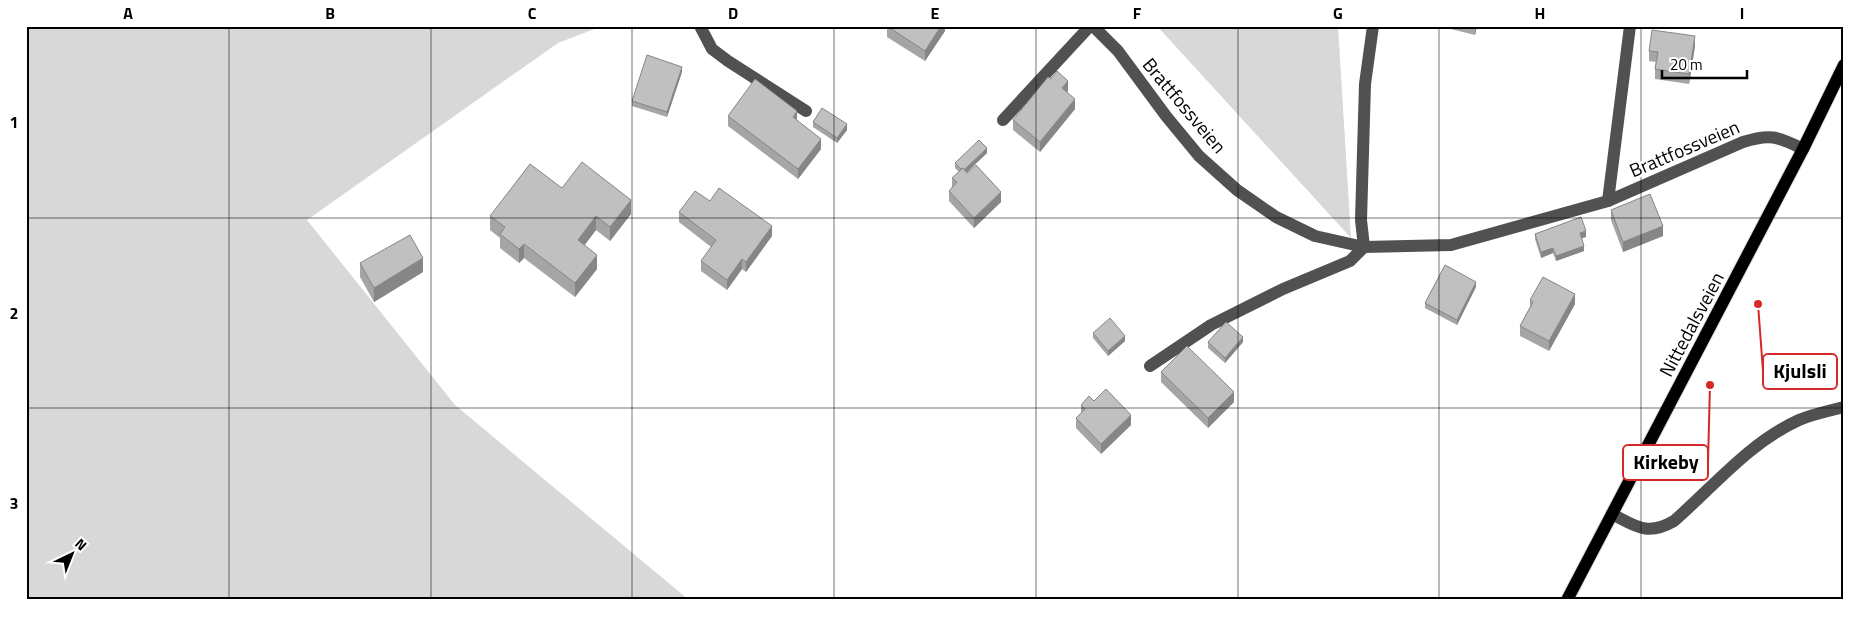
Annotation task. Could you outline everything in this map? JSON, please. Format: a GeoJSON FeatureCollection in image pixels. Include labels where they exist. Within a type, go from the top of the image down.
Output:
{"type":"FeatureCollection","features":[{"type":"Feature","properties":{"kind":"main road","name":"Nittedalsveien"},"geometry":{"type":"LineString","coordinates":[[1567,600],[1804,149],[1844,65]]}},
{"type":"Feature","properties":{"kind":"street"},"geometry":{"type":"LineString","coordinates":[[700,26],[712,49],[806,111]]}},
{"type":"Feature","properties":{"kind":"street"},"geometry":{"type":"LineString","coordinates":[[1003,120],[1091,26]]}},
{"type":"Feature","properties":{"kind":"street","name":"Brattfossveien"},"geometry":{"type":"LineString","coordinates":[[1091,26],[1118,52],[1199,156],[1237,190],[1276,217],[1315,236],[1364,247],[1451,245],[1608,200],[1759,136],[1776,138],[1804,149]]}},
{"type":"Feature","properties":{"kind":"street"},"geometry":{"type":"LineString","coordinates":[[1150,366],[1211,325],[1284,288],[1350,261],[1364,247],[1361,220],[1366,84],[1373,26]]}},
{"type":"Feature","properties":{"kind":"street","name":"Brattfossveien"},"geometry":{"type":"LineString","coordinates":[[1608,200],[1630,26]]}},
{"type":"Feature","properties":{"kind":"street"},"geometry":{"type":"LineString","coordinates":[[1612,514],[1640,529],[1652,530],[1664,527],[1674,521],[1758,445],[1784,428],[1801,420],[1844,407]]}},
{"type":"Feature","properties":{"kind":"shaded area"},"geometry":{"type":"Polygon","coordinates":[[[26,26],[602,26],[558,43],[307,220],[455,405],[689,600],[26,600],[26,26]]]}},
{"type":"Feature","properties":{"kind":"shaded area"},"geometry":{"type":"Polygon","coordinates":[[[1157,26],[1338,26],[1351,238],[1157,26]]]}},
{"type":"Feature","properties":{"kind":"building"},"geometry":{"type":"Polygon","coordinates":[[[887,26],[941,26],[925,51],[887,26]]]}},
{"type":"Feature","properties":{"kind":"building"},"geometry":{"type":"Polygon","coordinates":[[[1652,30],[1695,36],[1689,74],[1655,69],[1658,52],[1649,51],[1652,30]]]}},
{"type":"Feature","properties":{"kind":"building"},"geometry":{"type":"Polygon","coordinates":[[[647,55],[682,67],[667,112],[632,101],[647,55]]]}},
{"type":"Feature","properties":{"kind":"building"},"geometry":{"type":"Polygon","coordinates":[[[1057,71],[1068,81],[1062,88],[1075,99],[1040,142],[1013,120],[1048,77],[1051,79],[1057,71]]]}},
{"type":"Feature","properties":{"kind":"building"},"geometry":{"type":"Polygon","coordinates":[[[755,79],[797,111],[793,117],[821,139],[798,169],[728,116],[755,79]]]}},
{"type":"Feature","properties":{"kind":"building"},"geometry":{"type":"Polygon","coordinates":[[[822,108],[847,124],[837,138],[813,122],[822,108]]]}},
{"type":"Feature","properties":{"kind":"building"},"geometry":{"type":"Polygon","coordinates":[[[979,140],[987,148],[964,170],[963,168],[961,169],[955,163],[979,140]]]}},
{"type":"Feature","properties":{"kind":"building"},"geometry":{"type":"Polygon","coordinates":[[[582,162],[631,200],[610,227],[596,216],[578,240],[597,255],[575,283],[524,244],[519,249],[500,234],[505,227],[490,216],[530,164],[562,188],[582,162]]]}},
{"type":"Feature","properties":{"kind":"building"},"geometry":{"type":"Polygon","coordinates":[[[976,165],[1001,192],[974,218],[949,191],[957,182],[952,178],[963,168],[967,173],[976,165]]]}},
{"type":"Feature","properties":{"kind":"building"},"geometry":{"type":"Polygon","coordinates":[[[719,188],[772,226],[746,262],[742,259],[727,280],[701,261],[716,240],[679,212],[695,191],[710,201],[719,188]]]}},
{"type":"Feature","properties":{"kind":"building"},"geometry":{"type":"Polygon","coordinates":[[[1650,194],[1663,226],[1623,242],[1611,210],[1650,194]]]}},
{"type":"Feature","properties":{"kind":"building"},"geometry":{"type":"Polygon","coordinates":[[[1581,217],[1586,231],[1580,233],[1584,246],[1556,256],[1553,248],[1541,252],[1535,234],[1581,217]]]}},
{"type":"Feature","properties":{"kind":"building"},"geometry":{"type":"Polygon","coordinates":[[[410,235],[423,258],[374,288],[360,263],[410,235]]]}},
{"type":"Feature","properties":{"kind":"building"},"geometry":{"type":"Polygon","coordinates":[[[1445,265],[1476,282],[1457,320],[1425,303],[1445,265]]]}},
{"type":"Feature","properties":{"kind":"building"},"geometry":{"type":"Polygon","coordinates":[[[1543,277],[1575,294],[1549,341],[1520,326],[1533,302],[1530,300],[1543,277]]]}},
{"type":"Feature","properties":{"kind":"building"},"geometry":{"type":"Polygon","coordinates":[[[1110,318],[1125,336],[1108,351],[1093,333],[1110,318]]]}},
{"type":"Feature","properties":{"kind":"building"},"geometry":{"type":"Polygon","coordinates":[[[1226,322],[1243,337],[1225,358],[1208,342],[1226,322]]]}},
{"type":"Feature","properties":{"kind":"building"},"geometry":{"type":"Polygon","coordinates":[[[1187,346],[1234,392],[1208,418],[1161,372],[1187,346]]]}},
{"type":"Feature","properties":{"kind":"building"},"geometry":{"type":"Polygon","coordinates":[[[1106,389],[1131,415],[1101,444],[1076,418],[1085,409],[1081,405],[1089,396],[1094,401],[1106,389]]]}},
{"type":"Feature","properties":{"kind":"place","name":"Kjulsli"},"geometry":{"type":"Point","coordinates":[1758,304]}},
{"type":"Feature","properties":{"kind":"place","name":"Kirkeby"},"geometry":{"type":"Point","coordinates":[1710,385]}}]}
